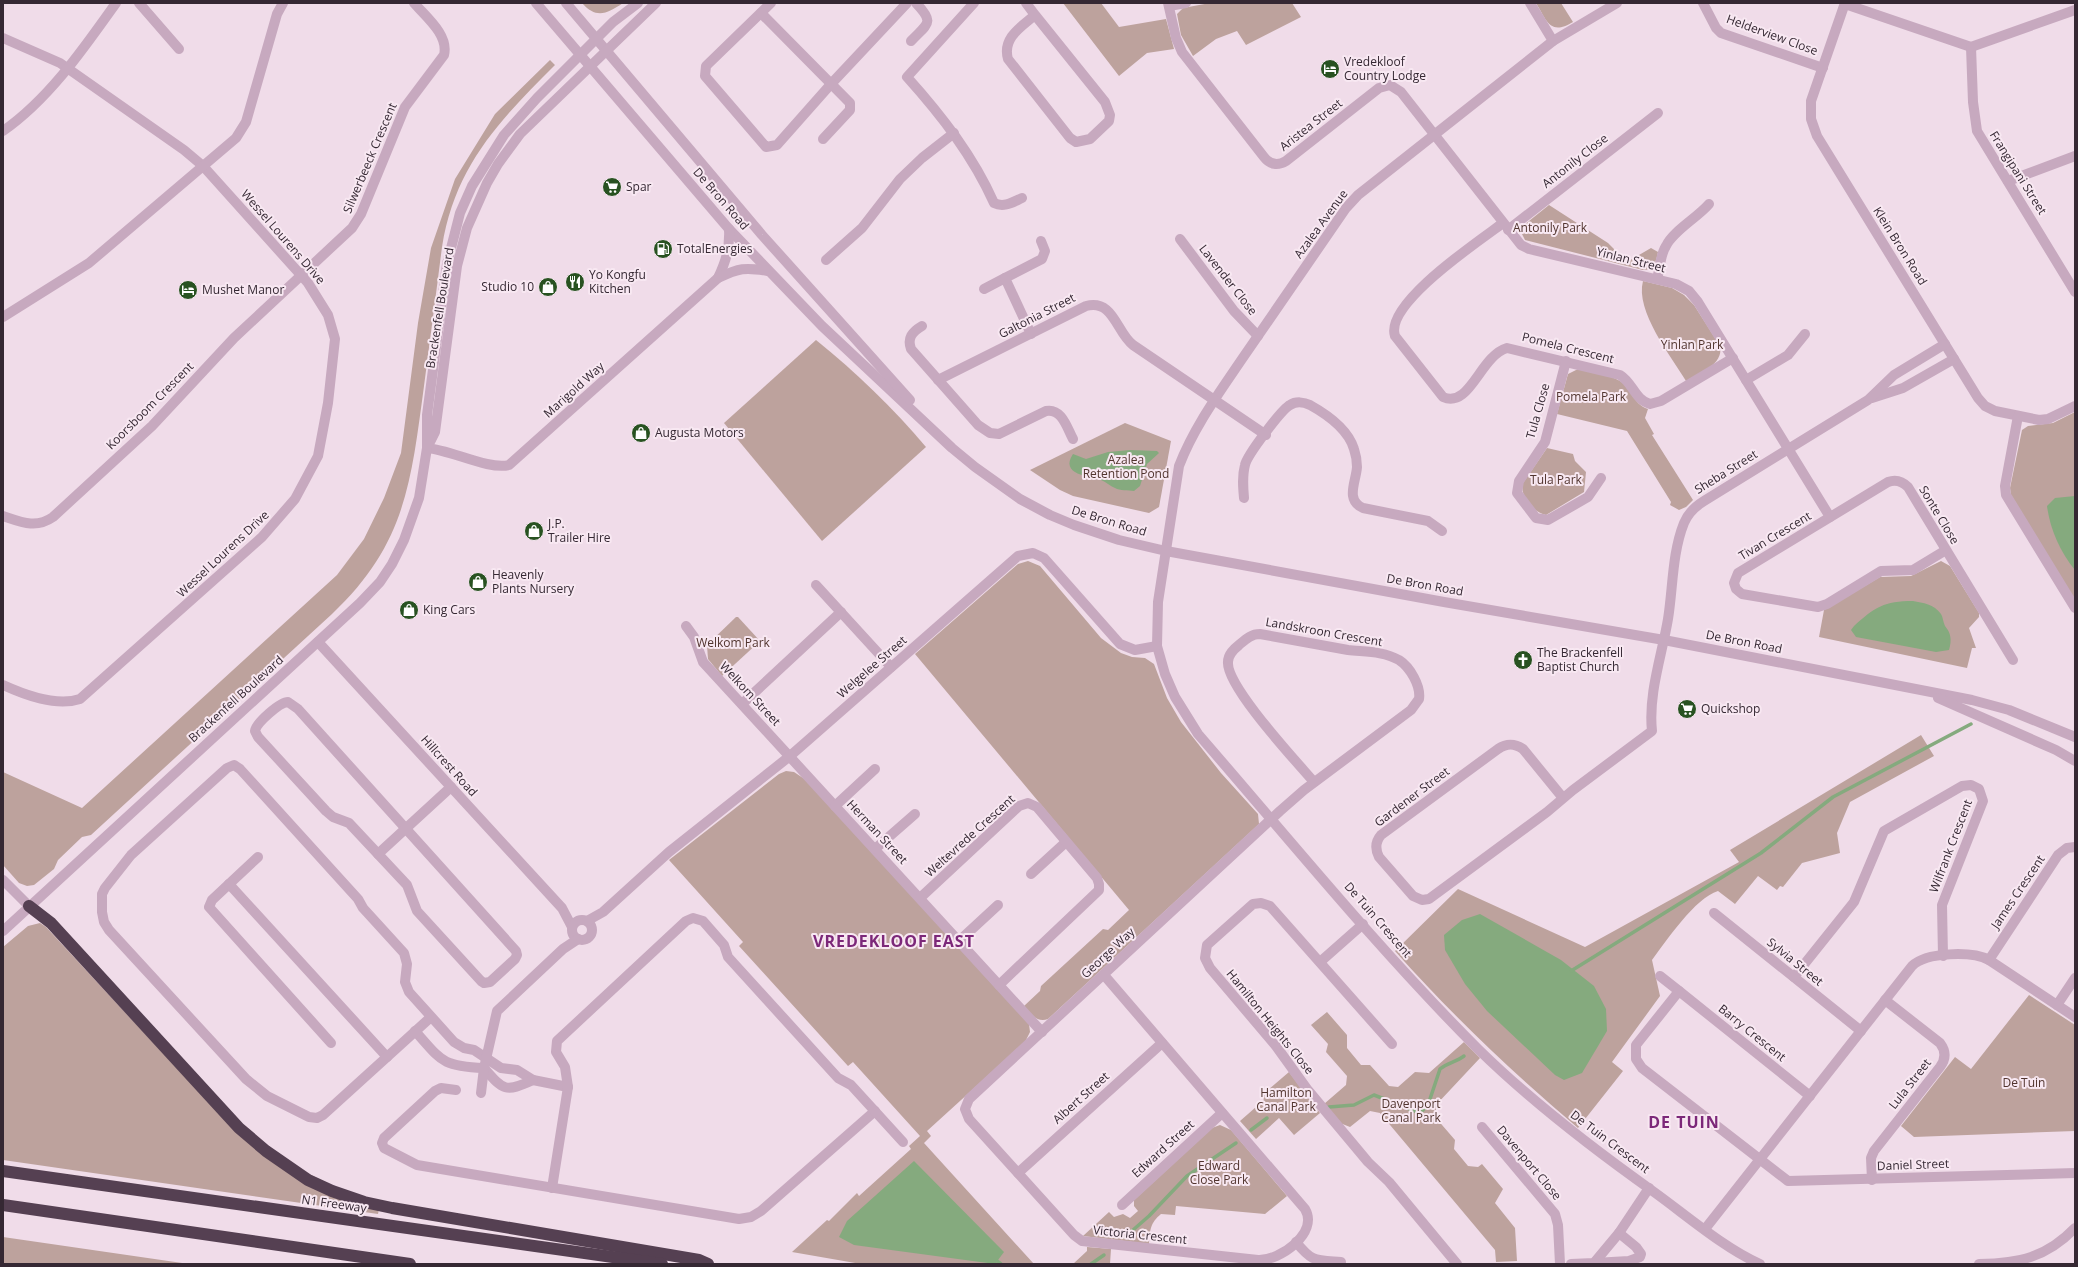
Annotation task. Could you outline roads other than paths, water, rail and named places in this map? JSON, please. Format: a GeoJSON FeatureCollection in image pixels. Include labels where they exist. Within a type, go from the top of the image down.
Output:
{"type":"FeatureCollection","features":[{"type":"Feature","properties":{"kind":"highway"},"geometry":{"type":"LineString","coordinates":[[29,906],[51,923],[239,1128],[271,1155],[308,1180],[332,1191],[392,1208],[700,1260],[708,1264]]}},
{"type":"Feature","properties":{"kind":"highway","name":"N1 Freeway"},"geometry":{"type":"LineString","coordinates":[[3,1171],[662,1264]]}},
{"type":"Feature","properties":{"kind":"highway"},"geometry":{"type":"LineString","coordinates":[[3,1205],[410,1264]]}},
{"type":"Feature","properties":{"kind":"street"},"geometry":{"type":"LineString","coordinates":[[3,132],[24,114],[67,68],[116,3]]}},
{"type":"Feature","properties":{"kind":"street"},"geometry":{"type":"LineString","coordinates":[[139,3],[179,49]]}},
{"type":"Feature","properties":{"kind":"street"},"geometry":{"type":"LineString","coordinates":[[3,317],[89,263],[236,138],[246,122],[277,14],[283,3]]}},
{"type":"Feature","properties":{"kind":"street","name":"Silwerbeeck Crescent"},"geometry":{"type":"LineString","coordinates":[[302,275],[348,232],[359,218],[405,107],[444,55],[446,45],[442,37],[414,3]]}},
{"type":"Feature","properties":{"kind":"street","name":"De Bron Road"},"geometry":{"type":"LineString","coordinates":[[536,3],[730,229],[768,271],[822,326],[952,448],[1004,488],[1050,515],[1074,525],[1119,540],[1166,551],[1444,602],[1664,640],[1972,700],[2009,710],[2075,737]]}},
{"type":"Feature","properties":{"kind":"street","name":"De Bron Road"},"geometry":{"type":"LineString","coordinates":[[566,3],[762,235],[952,448]]}},
{"type":"Feature","properties":{"kind":"street","name":"Brackenfell Boulevard"},"geometry":{"type":"LineString","coordinates":[[3,931],[318,642],[380,582],[392,564],[414,515],[419,498],[428,448],[427,415],[447,264],[460,213],[472,186],[504,135],[537,98],[598,40],[614,22],[638,3]]}},
{"type":"Feature","properties":{"kind":"street","name":"Brackenfell Boulevard"},"geometry":{"type":"LineString","coordinates":[[428,448],[435,432],[457,266],[472,214],[498,164],[514,141],[589,66],[656,3]]}},
{"type":"Feature","properties":{"kind":"street"},"geometry":{"type":"LineString","coordinates":[[771,3],[706,66],[704,70],[705,76],[766,146],[777,145],[831,84],[908,3]]}},
{"type":"Feature","properties":{"kind":"street"},"geometry":{"type":"LineString","coordinates":[[911,41],[927,24],[928,19],[927,14],[916,3]]}},
{"type":"Feature","properties":{"kind":"street"},"geometry":{"type":"LineString","coordinates":[[974,3],[907,77],[935,108],[954,133],[980,173],[994,203],[999,206],[1006,205],[1022,198]]}},
{"type":"Feature","properties":{"kind":"street"},"geometry":{"type":"LineString","coordinates":[[1026,3],[1096,90],[1108,109],[1109,120],[1090,139],[1076,142],[1070,138],[1008,59],[1006,51],[1009,38],[1035,15]]}},
{"type":"Feature","properties":{"kind":"street"},"geometry":{"type":"LineString","coordinates":[[1169,5],[1186,3]]}},
{"type":"Feature","properties":{"kind":"street"},"geometry":{"type":"LineString","coordinates":[[1530,3],[1553,41]]}},
{"type":"Feature","properties":{"kind":"street","name":"Azalea Avenue"},"geometry":{"type":"LineString","coordinates":[[1166,551],[1178,466],[1192,434],[1352,201],[1553,41],[1617,3]]}},
{"type":"Feature","properties":{"kind":"street","name":"Helderview Close"},"geometry":{"type":"LineString","coordinates":[[1703,3],[1715,26],[1721,33],[1823,68]]}},
{"type":"Feature","properties":{"kind":"street"},"geometry":{"type":"LineString","coordinates":[[1845,3],[1971,47],[2075,10]]}},
{"type":"Feature","properties":{"kind":"street","name":"Klein Bron Road"},"geometry":{"type":"LineString","coordinates":[[1845,3],[1810,107],[1814,131],[1978,398],[1985,406],[1995,411],[2039,420],[2048,419],[2075,406]]}},
{"type":"Feature","properties":{"kind":"street","name":"Aristea Street"},"geometry":{"type":"LineString","coordinates":[[1169,5],[1176,38],[1182,52],[1270,163],[1279,164],[1286,161],[1379,88],[1386,85],[1398,89],[1434,135]]}},
{"type":"Feature","properties":{"kind":"street"},"geometry":{"type":"LineString","coordinates":[[761,13],[848,100],[851,107],[823,139]]}},
{"type":"Feature","properties":{"kind":"street","name":"Wessel Lourens Drive"},"geometry":{"type":"LineString","coordinates":[[3,38],[67,68],[184,150],[203,166],[302,275],[323,303],[335,340],[322,444],[318,456],[308,479],[295,500],[262,537],[80,699],[70,702],[47,700],[19,692],[3,685]]}},
{"type":"Feature","properties":{"kind":"street","name":"Frangipani Street"},"geometry":{"type":"LineString","coordinates":[[1971,47],[1973,102],[1977,131],[2075,292]]}},
{"type":"Feature","properties":{"kind":"street","name":"Antonily Close"},"geometry":{"type":"LineString","coordinates":[[1506,226],[1658,113]]}},
{"type":"Feature","properties":{"kind":"street"},"geometry":{"type":"LineString","coordinates":[[826,260],[862,228],[900,179],[922,158],[954,133]]}},
{"type":"Feature","properties":{"kind":"street","name":"Yinlan Street"},"geometry":{"type":"LineString","coordinates":[[1434,135],[1506,226],[1525,247],[1657,279],[1683,287],[1694,296],[1788,449]]}},
{"type":"Feature","properties":{"kind":"street"},"geometry":{"type":"LineString","coordinates":[[2008,181],[2075,156]]}},
{"type":"Feature","properties":{"kind":"street"},"geometry":{"type":"LineString","coordinates":[[1657,279],[1664,250],[1668,242],[1699,216],[1709,204]]}},
{"type":"Feature","properties":{"kind":"street","name":"Pomela Crescent"},"geometry":{"type":"LineString","coordinates":[[1506,226],[1415,293],[1395,321],[1393,328],[1395,336],[1440,394],[1452,399],[1464,395],[1482,368],[1503,349],[1512,348],[1620,375],[1628,380],[1643,401],[1654,404],[1733,358]]}},
{"type":"Feature","properties":{"kind":"street","name":"Marigold Way"},"geometry":{"type":"LineString","coordinates":[[718,278],[727,258],[730,244],[730,229]]}},
{"type":"Feature","properties":{"kind":"street","name":"Lavender Close"},"geometry":{"type":"LineString","coordinates":[[1180,239],[1238,315],[1258,336]]}},
{"type":"Feature","properties":{"kind":"street"},"geometry":{"type":"LineString","coordinates":[[984,289],[1042,259],[1045,251],[1041,241]]}},
{"type":"Feature","properties":{"kind":"street","name":"Marigold Way"},"geometry":{"type":"LineString","coordinates":[[428,448],[440,449],[497,466],[509,465],[718,278],[741,268],[749,267],[768,271]]}},
{"type":"Feature","properties":{"kind":"street","name":"Koorsboom Crescent"},"geometry":{"type":"LineString","coordinates":[[3,516],[33,525],[40,524],[52,517],[152,426],[234,338],[302,275]]}},
{"type":"Feature","properties":{"kind":"street"},"geometry":{"type":"LineString","coordinates":[[1005,278],[1031,334]]}},
{"type":"Feature","properties":{"kind":"street","name":"Galtonia Street"},"geometry":{"type":"LineString","coordinates":[[938,380],[1086,306],[1101,306],[1110,312],[1122,334],[1129,342],[1266,435]]}},
{"type":"Feature","properties":{"kind":"street"},"geometry":{"type":"LineString","coordinates":[[922,326],[912,333],[910,345],[974,422],[990,433],[1003,432],[1046,411],[1053,410],[1060,414],[1073,439]]}},
{"type":"Feature","properties":{"kind":"street"},"geometry":{"type":"LineString","coordinates":[[1746,380],[1788,355],[1805,334]]}},
{"type":"Feature","properties":{"kind":"street","name":"Sheba Street"},"geometry":{"type":"LineString","coordinates":[[1664,640],[1676,558],[1682,530],[1689,515],[1698,504],[1868,400],[1894,375],[1945,344]]}},
{"type":"Feature","properties":{"kind":"street","name":"Sheba Street"},"geometry":{"type":"LineString","coordinates":[[1868,400],[1903,388],[1954,359]]}},
{"type":"Feature","properties":{"kind":"street","name":"Tula Close"},"geometry":{"type":"LineString","coordinates":[[1566,361],[1544,442],[1519,481],[1517,493],[1536,518],[1548,520],[1588,497],[1601,478]]}},
{"type":"Feature","properties":{"kind":"street"},"geometry":{"type":"LineString","coordinates":[[1912,364],[1920,378]]}},
{"type":"Feature","properties":{"kind":"street"},"geometry":{"type":"LineString","coordinates":[[1244,498],[1243,480],[1245,464],[1251,452],[1266,435],[1282,411],[1289,405],[1299,402],[1311,406],[1341,427],[1351,441],[1357,468],[1352,495],[1357,504],[1363,508],[1428,521],[1442,531]]}},
{"type":"Feature","properties":{"kind":"street"},"geometry":{"type":"LineString","coordinates":[[2018,416],[2005,486],[2006,495],[2075,608]]}},
{"type":"Feature","properties":{"kind":"street"},"geometry":{"type":"LineString","coordinates":[[1788,449],[1830,518]]}},
{"type":"Feature","properties":{"kind":"street","name":"Sonte Close"},"geometry":{"type":"LineString","coordinates":[[1830,518],[1888,482],[1898,480],[1908,487],[2013,660]]}},
{"type":"Feature","properties":{"kind":"street","name":"Tivan Crescent"},"geometry":{"type":"LineString","coordinates":[[1830,518],[1738,573],[1734,583],[1736,589],[1742,594],[1818,607],[1827,604],[1881,572],[1913,570],[1946,550]]}},
{"type":"Feature","properties":{"kind":"street","name":"De Tuin Crescent"},"geometry":{"type":"LineString","coordinates":[[1166,551],[1156,619],[1157,646],[1165,674],[1186,718],[1424,993],[1509,1077],[1569,1128],[1649,1188],[1705,1229],[1760,1264]]}},
{"type":"Feature","properties":{"kind":"street","name":"Welgelee Street"},"geometry":{"type":"LineString","coordinates":[[592,931],[603,912],[669,852],[790,756],[1014,559],[1028,553],[1037,554],[1044,558],[1120,644],[1135,650],[1157,646]]}},
{"type":"Feature","properties":{"kind":"street"},"geometry":{"type":"LineString","coordinates":[[816,585],[891,667]]}},
{"type":"Feature","properties":{"kind":"street"},"geometry":{"type":"LineString","coordinates":[[742,704],[842,612]]}},
{"type":"Feature","properties":{"kind":"street","name":"Welkom Street"},"geometry":{"type":"LineString","coordinates":[[686,626],[694,637],[703,662],[790,756]]}},
{"type":"Feature","properties":{"kind":"street","name":"Landskroon Crescent"},"geometry":{"type":"LineString","coordinates":[[1273,820],[1280,811],[1314,782],[1414,707],[1420,695],[1418,684],[1404,664],[1396,659],[1370,651],[1350,650],[1254,634],[1247,638],[1230,654],[1227,663],[1230,672],[1254,712],[1314,782]]}},
{"type":"Feature","properties":{"kind":"street","name":"Gardener Street"},"geometry":{"type":"LineString","coordinates":[[1563,798],[1523,749],[1514,744],[1503,746],[1382,835],[1377,841],[1376,849],[1379,857],[1413,896],[1422,900],[1429,899],[1563,798],[1652,730],[1650,714],[1664,640]]}},
{"type":"Feature","properties":{"kind":"street","name":"Hillcrest Road"},"geometry":{"type":"LineString","coordinates":[[318,642],[562,908],[574,933]]}},
{"type":"Feature","properties":{"kind":"street","name":"De Bron Road"},"geometry":{"type":"LineString","coordinates":[[1916,688],[1977,713],[2056,750],[2075,761]]}},
{"type":"Feature","properties":{"kind":"street"},"geometry":{"type":"LineString","coordinates":[[285,702],[292,703],[406,829],[516,951],[517,955],[515,959],[490,982],[484,983],[417,911],[413,904],[409,889],[347,820],[333,817],[326,811],[258,738],[256,728],[281,704],[285,702]]}},
{"type":"Feature","properties":{"kind":"street","name":"Herman Street"},"geometry":{"type":"LineString","coordinates":[[790,756],[1042,1032]]}},
{"type":"Feature","properties":{"kind":"street"},"geometry":{"type":"LineString","coordinates":[[431,1017],[323,1115],[317,1118],[309,1118],[267,1096],[253,1086],[109,930],[104,922],[102,912],[102,894],[131,855],[227,768],[234,765],[240,769],[358,898],[364,908],[402,949],[407,960],[405,982],[407,989],[457,1044],[464,1048],[474,1050],[501,1068],[517,1070],[533,1080],[568,1087]]}},
{"type":"Feature","properties":{"kind":"street"},"geometry":{"type":"LineString","coordinates":[[835,806],[875,769]]}},
{"type":"Feature","properties":{"kind":"street","name":"Wilfrank Crescent"},"geometry":{"type":"LineString","coordinates":[[1794,977],[1854,902],[1884,831],[1962,786],[1971,785],[1982,792],[1983,801],[1942,905],[1943,956]]}},
{"type":"Feature","properties":{"kind":"street"},"geometry":{"type":"LineString","coordinates":[[378,854],[451,787]]}},
{"type":"Feature","properties":{"kind":"street","name":"Weltevrede Crescent"},"geometry":{"type":"LineString","coordinates":[[920,898],[1022,804],[1028,803],[1035,805],[1098,881],[1100,887],[1098,893],[999,984]]}},
{"type":"Feature","properties":{"kind":"street"},"geometry":{"type":"LineString","coordinates":[[875,849],[914,814]]}},
{"type":"Feature","properties":{"kind":"street","name":"George Way"},"geometry":{"type":"LineString","coordinates":[[964,1109],[969,1099],[1273,820]]}},
{"type":"Feature","properties":{"kind":"street"},"geometry":{"type":"LineString","coordinates":[[1031,874],[1066,842]]}},
{"type":"Feature","properties":{"kind":"street","name":"James Crescent"},"geometry":{"type":"LineString","coordinates":[[1989,960],[2058,855],[2067,848],[2075,847]]}},
{"type":"Feature","properties":{"kind":"street"},"geometry":{"type":"LineString","coordinates":[[258,858],[210,902],[210,910],[331,1043]]}},
{"type":"Feature","properties":{"kind":"street"},"geometry":{"type":"LineString","coordinates":[[3,880],[29,906]]}},
{"type":"Feature","properties":{"kind":"street"},"geometry":{"type":"LineString","coordinates":[[229,884],[387,1057]]}},
{"type":"Feature","properties":{"kind":"street","name":"Hamilton Heights Close"},"geometry":{"type":"LineString","coordinates":[[1392,1044],[1273,909],[1261,903],[1249,907],[1210,942],[1205,953],[1207,964],[1210,968],[1285,1058],[1307,1089],[1368,1162],[1389,1182],[1457,1264]]}},
{"type":"Feature","properties":{"kind":"street"},"geometry":{"type":"LineString","coordinates":[[959,941],[998,905]]}},
{"type":"Feature","properties":{"kind":"street","name":"Hillcrest Road"},"geometry":{"type":"LineString","coordinates":[[562,908],[584,920]]}},
{"type":"Feature","properties":{"kind":"street","name":"Welgelee Street"},"geometry":{"type":"LineString","coordinates":[[584,920],[603,912]]}},
{"type":"Feature","properties":{"kind":"street","name":"Sylvia Street"},"geometry":{"type":"LineString","coordinates":[[1714,913],[1861,1031]]}},
{"type":"Feature","properties":{"kind":"street"},"geometry":{"type":"LineString","coordinates":[[552,1188],[568,1087],[565,1068],[556,1052],[556,1045],[559,1037],[686,921],[697,918],[703,921],[724,945],[728,957],[838,1078],[851,1085],[903,1142]]}},
{"type":"Feature","properties":{"kind":"street"},"geometry":{"type":"LineString","coordinates":[[481,1093],[486,1057],[497,1011],[563,949],[574,933],[576,922],[584,920],[592,925],[592,931],[587,939],[574,933]]}},
{"type":"Feature","properties":{"kind":"street"},"geometry":{"type":"LineString","coordinates":[[1320,962],[1363,924]]}},
{"type":"Feature","properties":{"kind":"street"},"geometry":{"type":"LineString","coordinates":[[1705,1229],[1915,963],[1926,957],[1972,954],[1989,960],[2075,1017]]}},
{"type":"Feature","properties":{"kind":"street","name":"Victoria Crescent"},"geometry":{"type":"LineString","coordinates":[[964,1109],[967,1116],[1074,1235],[1085,1242],[1265,1260],[1277,1256],[1296,1242],[1304,1234],[1308,1226],[1309,1217],[1305,1210],[1104,975]]}},
{"type":"Feature","properties":{"kind":"street","name":"Barry Crescent"},"geometry":{"type":"LineString","coordinates":[[1660,976],[1810,1096]]}},
{"type":"Feature","properties":{"kind":"street"},"geometry":{"type":"LineString","coordinates":[[2057,1005],[2075,978]]}},
{"type":"Feature","properties":{"kind":"street"},"geometry":{"type":"LineString","coordinates":[[1679,991],[1639,1040],[1635,1054],[1638,1064],[1759,1160]]}},
{"type":"Feature","properties":{"kind":"street","name":"Lula Street"},"geometry":{"type":"LineString","coordinates":[[1872,1180],[1871,1158],[1874,1151],[1940,1067],[1944,1059],[1944,1050],[1940,1043],[1885,1000]]}},
{"type":"Feature","properties":{"kind":"street"},"geometry":{"type":"LineString","coordinates":[[415,1031],[443,1062],[454,1065],[484,1068],[499,1085],[515,1089],[533,1080]]}},
{"type":"Feature","properties":{"kind":"street","name":"Albert Street"},"geometry":{"type":"LineString","coordinates":[[1018,1173],[1162,1043]]}},
{"type":"Feature","properties":{"kind":"street"},"geometry":{"type":"LineString","coordinates":[[456,1090],[441,1088],[435,1091],[384,1138],[382,1143],[384,1148],[417,1165],[745,1218],[761,1212],[875,1111]]}},
{"type":"Feature","properties":{"kind":"street","name":"Edward Street"},"geometry":{"type":"LineString","coordinates":[[1122,1205],[1222,1113]]}},
{"type":"Feature","properties":{"kind":"street","name":"Davenport Close"},"geometry":{"type":"LineString","coordinates":[[1482,1127],[1555,1214],[1557,1221],[1560,1264]]}},
{"type":"Feature","properties":{"kind":"street","name":"Daniel Street"},"geometry":{"type":"LineString","coordinates":[[1759,1160],[1782,1178],[1791,1182],[2075,1173]]}},
{"type":"Feature","properties":{"kind":"street"},"geometry":{"type":"LineString","coordinates":[[1594,1263],[1619,1233],[1649,1188]]}},
{"type":"Feature","properties":{"kind":"street"},"geometry":{"type":"LineString","coordinates":[[1979,1264],[2015,1262],[2036,1256],[2058,1244],[2075,1228]]}},
{"type":"Feature","properties":{"kind":"street"},"geometry":{"type":"LineString","coordinates":[[1571,1264],[1629,1261],[1640,1257],[1641,1254],[1636,1247],[1619,1233]]}},
{"type":"Feature","properties":{"kind":"street"},"geometry":{"type":"LineString","coordinates":[[1296,1242],[1310,1258],[1341,1262]]}},
{"type":"Feature","properties":{"kind":"waterway"},"geometry":{"type":"LineString","coordinates":[[1571,971],[1761,853],[1833,797],[1971,724]]}},
{"type":"Feature","properties":{"kind":"waterway"},"geometry":{"type":"LineString","coordinates":[[1329,1107],[1354,1105],[1374,1095],[1420,1113],[1428,1105],[1440,1069],[1464,1056]]}},
{"type":"Feature","properties":{"kind":"waterway"},"geometry":{"type":"LineString","coordinates":[[1251,1130],[1267,1118]]}},
{"type":"Feature","properties":{"kind":"waterway"},"geometry":{"type":"LineString","coordinates":[[1125,1237],[1149,1216],[1187,1176],[1236,1143]]}},
{"type":"Feature","properties":{"kind":"waterway"},"geometry":{"type":"LineString","coordinates":[[1091,1264],[1104,1255]]}},
{"type":"Feature","properties":{"kind":"waterway"},"geometry":{"type":"LineString","coordinates":[[997,1261],[1001,1264]]}},
{"type":"Feature","properties":{"kind":"place","name":"Vredekloof Country Lodge"},"geometry":{"type":"Point","coordinates":[1330,69]}},
{"type":"Feature","properties":{"kind":"place","name":"Spar"},"geometry":{"type":"Point","coordinates":[612,187]}},
{"type":"Feature","properties":{"kind":"place","name":"TotalEnergies"},"geometry":{"type":"Point","coordinates":[663,249]}},
{"type":"Feature","properties":{"kind":"place","name":"Yo Kongfu Kitchen"},"geometry":{"type":"Point","coordinates":[575,282]}},
{"type":"Feature","properties":{"kind":"place","name":"Studio 10"},"geometry":{"type":"Point","coordinates":[548,287]}},
{"type":"Feature","properties":{"kind":"place","name":"Mushet Manor"},"geometry":{"type":"Point","coordinates":[188,290]}},
{"type":"Feature","properties":{"kind":"place","name":"Augusta Motors"},"geometry":{"type":"Point","coordinates":[641,433]}},
{"type":"Feature","properties":{"kind":"place","name":"J.P. Trailer Hire"},"geometry":{"type":"Point","coordinates":[534,531]}},
{"type":"Feature","properties":{"kind":"place","name":"Heavenly Plants Nursery"},"geometry":{"type":"Point","coordinates":[478,582]}},
{"type":"Feature","properties":{"kind":"place","name":"King Cars"},"geometry":{"type":"Point","coordinates":[409,610]}},
{"type":"Feature","properties":{"kind":"place","name":"The Brackenfell Baptist Church"},"geometry":{"type":"Point","coordinates":[1523,660]}},
{"type":"Feature","properties":{"kind":"place","name":"Quickshop"},"geometry":{"type":"Point","coordinates":[1687,709]}},
{"type":"Feature","properties":{"kind":"district","name":"VREDEKLOOF EAST"},"geometry":{"type":"Point","coordinates":[894,941]}},
{"type":"Feature","properties":{"kind":"district","name":"DE TUIN"},"geometry":{"type":"Point","coordinates":[1684,1122]}},
{"type":"Feature","properties":{"kind":"park label","name":"Antonily Park"},"geometry":{"type":"Point","coordinates":[1550,228]}},
{"type":"Feature","properties":{"kind":"park label","name":"Yinlan Park"},"geometry":{"type":"Point","coordinates":[1692,345]}},
{"type":"Feature","properties":{"kind":"park label","name":"Pomela Park"},"geometry":{"type":"Point","coordinates":[1591,397]}},
{"type":"Feature","properties":{"kind":"park label","name":"Azalea Retention Pond"},"geometry":{"type":"Point","coordinates":[1126,467]}},
{"type":"Feature","properties":{"kind":"park label","name":"Tula Park"},"geometry":{"type":"Point","coordinates":[1556,480]}},
{"type":"Feature","properties":{"kind":"park label","name":"Welkom Park"},"geometry":{"type":"Point","coordinates":[733,643]}},
{"type":"Feature","properties":{"kind":"park label","name":"De Tuin"},"geometry":{"type":"Point","coordinates":[2024,1083]}},
{"type":"Feature","properties":{"kind":"park label","name":"Hamilton Canal Park"},"geometry":{"type":"Point","coordinates":[1286,1100]}},
{"type":"Feature","properties":{"kind":"park label","name":"Davenport Canal Park"},"geometry":{"type":"Point","coordinates":[1411,1111]}},
{"type":"Feature","properties":{"kind":"park label","name":"Edward Close Park"},"geometry":{"type":"Point","coordinates":[1219,1173]}}]}
